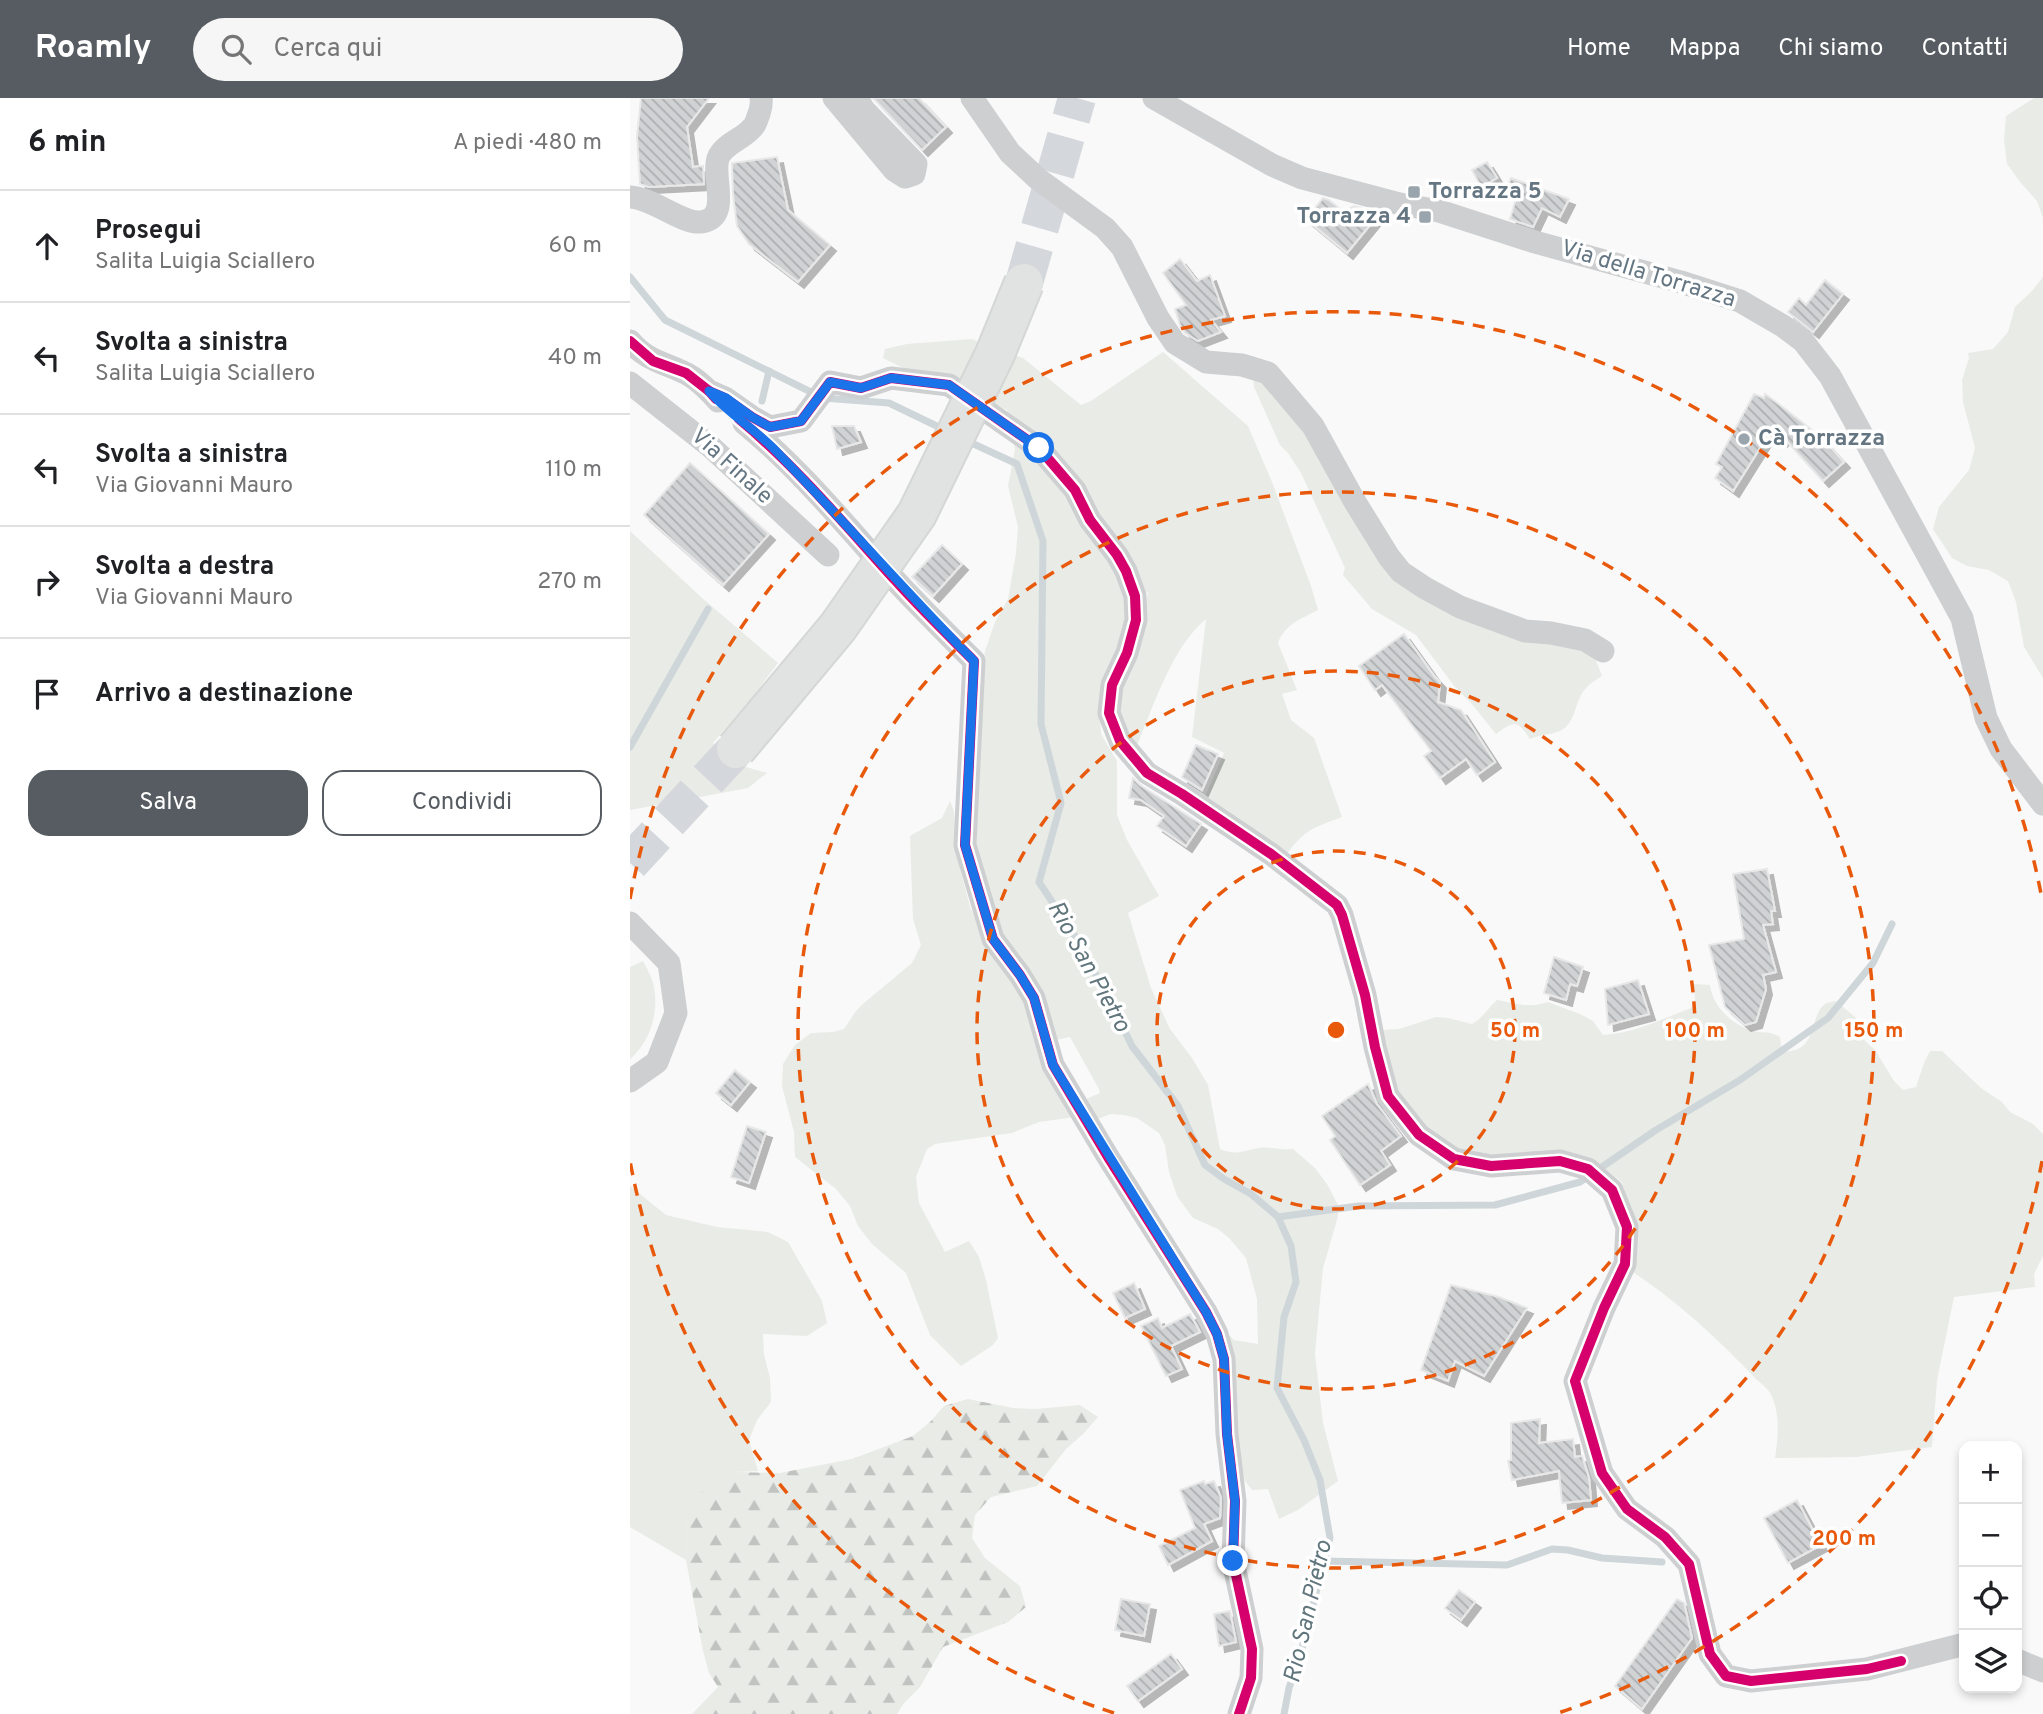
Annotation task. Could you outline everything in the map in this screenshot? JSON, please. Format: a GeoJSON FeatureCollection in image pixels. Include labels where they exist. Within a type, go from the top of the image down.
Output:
{"type":"FeatureCollection","features":[{"type":"Feature","properties":{"kind":"highway"},"geometry":{"type":"LineString","coordinates":[[736,749],[838,627],[917,514],[995,354],[1024,283]]}},
{"type":"Feature","properties":{"kind":"street"},"geometry":{"type":"LineString","coordinates":[[630,197],[647,201],[688,220],[699,223],[710,219],[717,211],[720,194],[716,169],[718,158],[725,148],[754,127],[762,104],[761,98]]}},
{"type":"Feature","properties":{"kind":"street"},"geometry":{"type":"LineString","coordinates":[[834,98],[894,170],[905,177],[914,174],[916,164],[864,110],[857,98]]}},
{"type":"Feature","properties":{"kind":"street"},"geometry":{"type":"LineString","coordinates":[[972,98],[1010,153],[1038,179],[1105,228],[1122,247],[1158,318],[1175,343],[1206,362],[1242,365],[1268,373],[1313,426],[1355,502],[1401,572],[1460,607],[1525,631],[1585,640],[1603,651]]}},
{"type":"Feature","properties":{"kind":"street","name":"Via della Torrazza"},"geometry":{"type":"LineString","coordinates":[[1154,98],[1272,165],[1302,178],[1400,204],[1439,211],[1535,242],[1740,301],[1803,341],[1830,376],[1962,618],[1986,718],[2001,749],[2043,804]]}},
{"type":"Feature","properties":{"kind":"street"},"geometry":{"type":"LineString","coordinates":[[630,341],[653,361],[686,373],[771,445],[974,661],[965,845],[993,939],[1034,998],[1053,1065],[1206,1312],[1217,1334],[1224,1359],[1227,1434],[1235,1501],[1233,1561],[1252,1649],[1251,1678],[1239,1714]]}},
{"type":"Feature","properties":{"kind":"street"},"geometry":{"type":"LineString","coordinates":[[709,391],[726,398],[770,427],[801,421],[830,382],[861,388],[891,378],[949,385],[1039,448],[1054,463],[1074,490],[1090,520],[1117,555],[1135,596],[1136,620],[1127,653],[1112,685],[1109,713],[1119,741],[1147,773],[1271,854],[1337,905],[1365,995],[1388,1096],[1419,1135],[1454,1159],[1491,1166],[1560,1161],[1588,1170],[1612,1191],[1627,1227],[1625,1264],[1575,1381],[1602,1473],[1627,1509],[1664,1537],[1689,1564],[1710,1654],[1726,1676],[1751,1681],[1867,1669],[1959,1646]]}},
{"type":"Feature","properties":{"kind":"street","name":"Via Finale"},"geometry":{"type":"LineString","coordinates":[[630,383],[711,447],[828,555]]}},
{"type":"Feature","properties":{"kind":"street"},"geometry":{"type":"LineString","coordinates":[[630,923],[669,963],[676,1013],[657,1062],[630,1081]]}},
{"type":"Feature","properties":{"kind":"street"},"geometry":{"type":"LineString","coordinates":[[2022,1662],[2043,1671]]}},
{"type":"Feature","properties":{"kind":"green space"},"geometry":{"type":"Polygon","coordinates":[[[2034,98],[2043,98],[2043,218],[2037,201],[2007,164],[2004,140],[2006,116],[2034,98]]]}},
{"type":"Feature","properties":{"kind":"green space"},"geometry":{"type":"Polygon","coordinates":[[[2043,277],[2043,678],[2024,647],[2016,602],[2008,581],[1989,570],[1967,566],[1952,558],[1933,529],[1939,507],[1969,470],[1975,448],[1963,402],[1962,380],[1968,353],[1993,349],[2008,332],[2015,307],[2043,277]]]}},
{"type":"Feature","properties":{"kind":"green space"},"geometry":{"type":"Polygon","coordinates":[[[972,339],[1023,358],[1081,405],[1163,352],[1248,426],[1272,482],[1318,610],[1289,627],[1278,643],[1297,690],[1282,694],[1291,720],[1314,738],[1342,817],[1308,832],[1284,858],[1203,801],[1224,753],[1192,737],[1206,619],[1194,631],[1173,662],[1135,750],[1120,721],[1119,699],[1139,646],[1148,592],[1129,603],[1100,709],[1101,734],[1117,761],[1117,815],[1127,840],[1159,896],[1128,913],[1151,988],[1170,1029],[1208,1085],[1220,1149],[1236,1153],[1263,1148],[1293,1149],[1315,1168],[1339,1207],[1323,1268],[1315,1354],[1323,1423],[1338,1481],[1298,1510],[1279,1519],[1268,1489],[1252,1490],[1245,1481],[1238,1458],[1224,1330],[1234,1340],[1258,1344],[1257,1299],[1246,1258],[1218,1229],[1193,1218],[1177,1196],[1169,1172],[1165,1145],[1159,1133],[1137,1118],[1124,1115],[1111,1114],[1095,1120],[1084,1100],[1100,1093],[1099,1089],[1070,1037],[1056,1040],[992,921],[976,855],[982,674],[985,651],[995,622],[1008,599],[1016,553],[1018,527],[1008,486],[1015,449],[1007,410],[934,375],[903,368],[883,358],[885,349],[907,344],[972,339]]]}},
{"type":"Feature","properties":{"kind":"green space"},"geometry":{"type":"Polygon","coordinates":[[[1256,375],[1287,406],[1392,570],[1573,644],[1595,658],[1602,676],[1583,692],[1566,727],[1558,732],[1530,739],[1522,728],[1515,724],[1496,734],[1455,687],[1416,635],[1372,609],[1343,575],[1345,568],[1301,473],[1280,445],[1254,387],[1253,376],[1256,375]]]}},
{"type":"Feature","properties":{"kind":"green space"},"geometry":{"type":"Polygon","coordinates":[[[630,531],[778,663],[713,743],[739,765],[767,773],[748,788],[630,810],[630,531]]]}},
{"type":"Feature","properties":{"kind":"green space"},"geometry":{"type":"Polygon","coordinates":[[[950,801],[954,811],[961,873],[970,907],[981,930],[1016,980],[1075,1117],[1039,1122],[1012,1133],[935,1144],[927,1149],[916,1177],[919,1203],[945,1252],[969,1241],[979,1257],[998,1338],[993,1345],[961,1366],[930,1335],[906,1273],[872,1244],[858,1226],[850,1206],[836,1189],[795,1157],[794,1132],[782,1086],[783,1064],[795,1045],[811,1033],[844,1029],[864,1003],[912,963],[921,945],[913,919],[910,836],[942,818],[950,801]]]}},
{"type":"Feature","properties":{"kind":"green space"},"geometry":{"type":"Polygon","coordinates":[[[643,961],[653,984],[654,1017],[648,1036],[630,1059],[630,967],[643,961]]]}},
{"type":"Feature","properties":{"kind":"green space"},"geometry":{"type":"Polygon","coordinates":[[[1694,984],[1710,985],[1719,1007],[1739,1025],[1780,1037],[1782,1051],[1794,1051],[1802,1047],[1811,1033],[1820,1009],[1826,1003],[1836,1001],[1856,1018],[1865,1041],[1875,1050],[1894,1081],[1903,1090],[1916,1087],[1930,1051],[1942,1051],[1981,1088],[2002,1102],[2010,1112],[2033,1124],[2043,1134],[2043,1256],[2034,1274],[2035,1287],[1954,1297],[1937,1380],[1932,1447],[1856,1457],[1775,1458],[1778,1421],[1768,1390],[1696,1321],[1630,1270],[1633,1220],[1622,1182],[1602,1166],[1496,1161],[1445,1148],[1400,1102],[1385,1064],[1383,1030],[1399,1029],[1436,1017],[1472,1024],[1497,1000],[1523,1005],[1548,1002],[1593,1021],[1603,1035],[1637,1028],[1691,1008],[1695,1000],[1694,984]]]}},
{"type":"Feature","properties":{"kind":"green space"},"geometry":{"type":"Polygon","coordinates":[[[630,1186],[666,1215],[717,1227],[768,1232],[788,1242],[822,1301],[827,1323],[807,1336],[763,1334],[771,1402],[757,1420],[749,1440],[758,1471],[735,1472],[687,1513],[686,1560],[630,1527],[630,1186]]]}},
{"type":"Feature","properties":{"kind":"green space"},"geometry":{"type":"Polygon","coordinates":[[[968,1399],[1013,1408],[1080,1405],[1098,1417],[1066,1449],[1037,1486],[991,1497],[975,1515],[972,1538],[985,1558],[1020,1586],[1026,1607],[1008,1622],[943,1647],[920,1687],[897,1714],[692,1714],[718,1687],[709,1673],[703,1651],[686,1560],[687,1513],[699,1495],[715,1480],[735,1472],[780,1473],[852,1459],[913,1436],[944,1406],[968,1399]]]}},
{"type":"Feature","properties":{"kind":"building"},"geometry":{"type":"Polygon","coordinates":[[[641,98],[709,98],[687,127],[693,167],[703,166],[704,184],[649,187],[640,184],[637,136],[641,98]]]}},
{"type":"Feature","properties":{"kind":"building"},"geometry":{"type":"Polygon","coordinates":[[[873,98],[919,98],[946,127],[922,150],[873,98]]]}},
{"type":"Feature","properties":{"kind":"building"},"geometry":{"type":"Polygon","coordinates":[[[777,157],[788,210],[830,245],[798,282],[749,244],[737,226],[732,163],[777,157]]]}},
{"type":"Feature","properties":{"kind":"building"},"geometry":{"type":"Polygon","coordinates":[[[1487,162],[1497,178],[1481,187],[1472,170],[1487,162]]]}},
{"type":"Feature","properties":{"kind":"building"},"geometry":{"type":"Polygon","coordinates":[[[1511,178],[1569,199],[1560,217],[1542,208],[1533,227],[1510,219],[1517,195],[1506,189],[1511,178]]]}},
{"type":"Feature","properties":{"kind":"building"},"geometry":{"type":"Polygon","coordinates":[[[1323,198],[1344,212],[1354,206],[1362,208],[1375,219],[1347,253],[1306,219],[1323,198]]]}},
{"type":"Feature","properties":{"kind":"building"},"geometry":{"type":"Polygon","coordinates":[[[1180,259],[1197,281],[1210,275],[1225,316],[1211,320],[1221,332],[1198,341],[1185,333],[1180,325],[1175,309],[1186,305],[1163,273],[1180,259]]]}},
{"type":"Feature","properties":{"kind":"building"},"geometry":{"type":"Polygon","coordinates":[[[1825,280],[1843,294],[1813,332],[1788,312],[1799,298],[1806,305],[1825,280]]]}},
{"type":"Feature","properties":{"kind":"building"},"geometry":{"type":"Polygon","coordinates":[[[1754,394],[1764,398],[1765,394],[1780,405],[1821,437],[1844,462],[1823,481],[1784,438],[1781,441],[1770,432],[1733,491],[1715,478],[1722,467],[1716,464],[1754,394]]]}},
{"type":"Feature","properties":{"kind":"building"},"geometry":{"type":"Polygon","coordinates":[[[832,426],[854,426],[861,442],[837,449],[832,426]]]}},
{"type":"Feature","properties":{"kind":"building"},"geometry":{"type":"Polygon","coordinates":[[[690,463],[769,534],[723,585],[644,515],[690,463]]]}},
{"type":"Feature","properties":{"kind":"building"},"geometry":{"type":"Polygon","coordinates":[[[942,545],[962,564],[933,596],[912,577],[942,545]]]}},
{"type":"Feature","properties":{"kind":"building"},"geometry":{"type":"Polygon","coordinates":[[[1404,634],[1440,682],[1438,702],[1461,710],[1495,762],[1477,775],[1466,759],[1440,778],[1424,756],[1431,751],[1382,685],[1375,690],[1359,666],[1404,634]]]}},
{"type":"Feature","properties":{"kind":"building"},"geometry":{"type":"Polygon","coordinates":[[[1196,745],[1218,754],[1202,790],[1182,777],[1196,745]]]}},
{"type":"Feature","properties":{"kind":"building"},"geometry":{"type":"Polygon","coordinates":[[[1133,778],[1201,824],[1186,846],[1157,826],[1164,816],[1141,800],[1129,798],[1133,778]]]}},
{"type":"Feature","properties":{"kind":"building"},"geometry":{"type":"Polygon","coordinates":[[[1767,869],[1775,911],[1771,911],[1773,924],[1763,925],[1776,972],[1763,975],[1766,989],[1756,1022],[1745,1025],[1725,1007],[1709,945],[1744,939],[1733,874],[1767,869]]]}},
{"type":"Feature","properties":{"kind":"building"},"geometry":{"type":"Polygon","coordinates":[[[1554,957],[1583,967],[1577,986],[1570,984],[1566,1000],[1544,993],[1554,957]]]}},
{"type":"Feature","properties":{"kind":"building"},"geometry":{"type":"Polygon","coordinates":[[[1638,980],[1649,1014],[1608,1025],[1605,989],[1638,980]]]}},
{"type":"Feature","properties":{"kind":"building"},"geometry":{"type":"Polygon","coordinates":[[[735,1070],[750,1082],[731,1105],[716,1093],[735,1070]]]}},
{"type":"Feature","properties":{"kind":"building"},"geometry":{"type":"Polygon","coordinates":[[[1368,1084],[1377,1104],[1401,1136],[1381,1151],[1390,1165],[1360,1185],[1330,1140],[1335,1136],[1322,1116],[1368,1084]]]}},
{"type":"Feature","properties":{"kind":"building"},"geometry":{"type":"Polygon","coordinates":[[[747,1126],[766,1132],[749,1183],[731,1177],[747,1126]]]}},
{"type":"Feature","properties":{"kind":"building"},"geometry":{"type":"Polygon","coordinates":[[[1134,1283],[1145,1309],[1125,1318],[1113,1293],[1134,1283]]]}},
{"type":"Feature","properties":{"kind":"building"},"geometry":{"type":"Polygon","coordinates":[[[1451,1285],[1499,1297],[1527,1308],[1484,1376],[1455,1361],[1448,1381],[1421,1370],[1451,1285]]]}},
{"type":"Feature","properties":{"kind":"building"},"geometry":{"type":"Polygon","coordinates":[[[1190,1314],[1200,1332],[1171,1346],[1182,1369],[1166,1376],[1141,1326],[1158,1318],[1162,1328],[1190,1314]]]}},
{"type":"Feature","properties":{"kind":"building"},"geometry":{"type":"Polygon","coordinates":[[[1540,1419],[1539,1443],[1573,1439],[1575,1457],[1582,1456],[1589,1478],[1591,1500],[1562,1503],[1559,1471],[1512,1480],[1508,1461],[1511,1460],[1511,1423],[1540,1419]]]}},
{"type":"Feature","properties":{"kind":"building"},"geometry":{"type":"Polygon","coordinates":[[[1204,1481],[1205,1484],[1214,1481],[1221,1498],[1220,1518],[1204,1524],[1212,1541],[1168,1565],[1159,1546],[1195,1528],[1180,1490],[1204,1481]]]}},
{"type":"Feature","properties":{"kind":"building"},"geometry":{"type":"Polygon","coordinates":[[[1797,1500],[1821,1545],[1788,1563],[1764,1518],[1797,1500]]]}},
{"type":"Feature","properties":{"kind":"building"},"geometry":{"type":"Polygon","coordinates":[[[1459,1590],[1475,1602],[1461,1620],[1445,1608],[1459,1590]]]}},
{"type":"Feature","properties":{"kind":"building"},"geometry":{"type":"Polygon","coordinates":[[[1121,1599],[1150,1604],[1144,1636],[1115,1630],[1121,1599]]]}},
{"type":"Feature","properties":{"kind":"building"},"geometry":{"type":"Polygon","coordinates":[[[1677,1599],[1684,1603],[1692,1638],[1642,1709],[1615,1686],[1677,1599]]]}},
{"type":"Feature","properties":{"kind":"building"},"geometry":{"type":"Polygon","coordinates":[[[1230,1611],[1236,1642],[1219,1646],[1214,1614],[1230,1611]]]}},
{"type":"Feature","properties":{"kind":"building"},"geometry":{"type":"Polygon","coordinates":[[[1171,1654],[1182,1669],[1138,1701],[1127,1686],[1171,1654]]]}},
{"type":"Feature","properties":{"kind":"waterway","name":"Rio San Pietro"},"geometry":{"type":"LineString","coordinates":[[630,277],[665,320],[823,398],[889,403],[945,430]]}},
{"type":"Feature","properties":{"kind":"waterway"},"geometry":{"type":"LineString","coordinates":[[762,401],[769,371]]}},
{"type":"Feature","properties":{"kind":"waterway","name":"Rio San Pietro"},"geometry":{"type":"LineString","coordinates":[[965,440],[1017,464],[1043,541],[1041,724],[1061,803],[1039,882],[1076,938],[1132,1046],[1178,1106],[1205,1165],[1251,1194],[1278,1217],[1291,1246],[1296,1282],[1284,1317],[1277,1388],[1304,1440],[1320,1480],[1330,1538],[1284,1714]]}},
{"type":"Feature","properties":{"kind":"waterway"},"geometry":{"type":"LineString","coordinates":[[630,747],[708,609]]}},
{"type":"Feature","properties":{"kind":"waterway"},"geometry":{"type":"LineString","coordinates":[[1278,1217],[1358,1206],[1495,1205],[1580,1182],[1656,1130],[1740,1080],[1828,1018],[1873,963],[1892,924]]}},
{"type":"Feature","properties":{"kind":"waterway"},"geometry":{"type":"LineString","coordinates":[[1324,1561],[1507,1565],[1552,1549],[1602,1558],[1662,1562]]}},
{"type":"Feature","properties":{"kind":"tunnel"},"geometry":{"type":"LineString","coordinates":[[1024,283],[1077,98]]}},
{"type":"Feature","properties":{"kind":"tunnel"},"geometry":{"type":"LineString","coordinates":[[630,863],[736,749]]}},
{"type":"Feature","properties":{"kind":"cycle path"},"geometry":{"type":"LineString","coordinates":[[630,341],[653,361],[686,373],[716,399]]}},
{"type":"Feature","properties":{"kind":"cycle path"},"geometry":{"type":"LineString","coordinates":[[709,391],[725,398],[770,427],[801,421],[830,382],[861,388],[891,378],[949,385],[1039,448],[1075,490],[1090,520],[1117,555],[1135,596],[1136,620],[1127,653],[1112,685],[1109,713],[1120,741],[1147,773],[1271,854],[1337,905],[1365,995],[1388,1096],[1419,1135],[1454,1159],[1491,1166],[1560,1161],[1588,1169],[1612,1190],[1627,1227],[1625,1264],[1575,1381],[1602,1473],[1627,1509],[1665,1537],[1689,1564],[1710,1654],[1726,1676],[1751,1681],[1867,1669],[1901,1661]]}},
{"type":"Feature","properties":{"kind":"cycle path"},"geometry":{"type":"LineString","coordinates":[[739,419],[801,477],[914,601],[974,661],[965,845],[993,939],[1034,998],[1053,1065],[1206,1312],[1217,1334],[1224,1359],[1227,1434],[1235,1501],[1233,1561],[1252,1649],[1251,1678],[1239,1714]]}},
{"type":"Feature","properties":{"kind":"place","name":"Torrazza 5"},"geometry":{"type":"Point","coordinates":[1414,192]}},
{"type":"Feature","properties":{"kind":"place","name":"Torrazza 4"},"geometry":{"type":"Point","coordinates":[1425,217]}},
{"type":"Feature","properties":{"kind":"place","name":"Cà Torrazza"},"geometry":{"type":"Point","coordinates":[1744,439]}},
{"type":"Feature","properties":{"kind":"route"},"geometry":{"type":"LineString","coordinates":[[1039,448],[949,385],[891,378],[861,388],[830,382],[801,421],[770,427],[726,398],[709,391],[719,403],[771,445],[974,661],[965,845],[993,939],[1034,998],[1053,1065],[1217,1334],[1224,1359],[1227,1434],[1234,1479],[1233,1561]]}}]}
